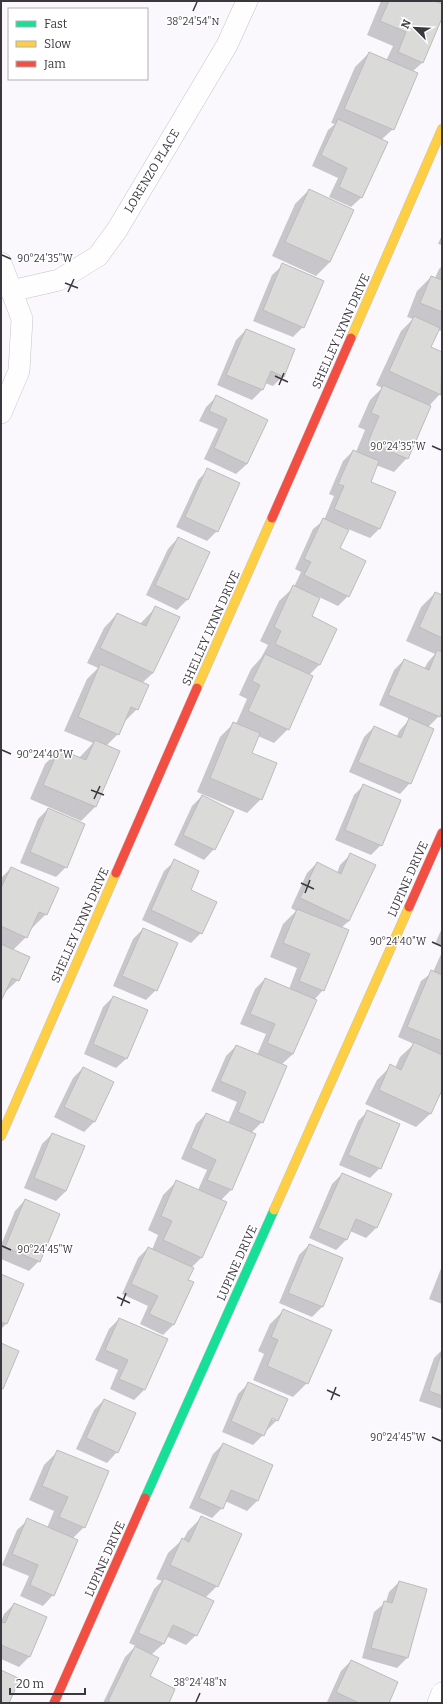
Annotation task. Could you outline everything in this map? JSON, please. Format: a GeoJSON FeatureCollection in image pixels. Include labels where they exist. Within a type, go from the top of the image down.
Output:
{"type":"FeatureCollection","features":[{"type":"Feature","properties":{"kind":"street","name":"LORENZO PLACE"},"geometry":{"type":"LineString","coordinates":[[11,290],[59,280],[98,256],[118,230],[223,52],[247,1]]}},
{"type":"Feature","properties":{"kind":"street","name":"SHELLEY LYNN DRIVE"},"geometry":{"type":"LineString","coordinates":[[1,1136],[442,129]]}},
{"type":"Feature","properties":{"kind":"street"},"geometry":{"type":"LineString","coordinates":[[1,263],[22,319],[19,372],[1,413]]}},
{"type":"Feature","properties":{"kind":"street","name":"LUPINE DRIVE"},"geometry":{"type":"LineString","coordinates":[[54,1703],[442,833]]}},
{"type":"Feature","properties":{"kind":"street"},"geometry":{"type":"LineString","coordinates":[[438,1703],[442,1693]]}},
{"type":"Feature","properties":{"kind":"building"},"geometry":{"type":"Polygon","coordinates":[[[389,1],[435,1],[442,4],[442,18],[423,63],[398,52],[406,32],[380,21],[389,1]]]}},
{"type":"Feature","properties":{"kind":"building"},"geometry":{"type":"Polygon","coordinates":[[[369,52],[418,73],[394,130],[344,109],[369,52]]]}},
{"type":"Feature","properties":{"kind":"building"},"geometry":{"type":"Polygon","coordinates":[[[338,119],[388,142],[362,198],[339,187],[347,168],[321,155],[338,119]]]}},
{"type":"Feature","properties":{"kind":"building"},"geometry":{"type":"Polygon","coordinates":[[[309,189],[354,210],[330,262],[285,242],[309,189]]]}},
{"type":"Feature","properties":{"kind":"building"},"geometry":{"type":"Polygon","coordinates":[[[282,263],[324,281],[304,328],[263,310],[282,263]]]}},
{"type":"Feature","properties":{"kind":"building"},"geometry":{"type":"Polygon","coordinates":[[[431,276],[442,280],[442,312],[420,303],[431,276]]]}},
{"type":"Feature","properties":{"kind":"building"},"geometry":{"type":"Polygon","coordinates":[[[414,316],[440,328],[431,347],[442,352],[441,395],[389,371],[414,316]]]}},
{"type":"Feature","properties":{"kind":"building"},"geometry":{"type":"Polygon","coordinates":[[[246,329],[295,349],[284,377],[271,371],[263,390],[226,375],[246,329]]]}},
{"type":"Feature","properties":{"kind":"building"},"geometry":{"type":"Polygon","coordinates":[[[383,385],[431,406],[408,459],[368,442],[379,416],[371,413],[383,385]]]}},
{"type":"Feature","properties":{"kind":"building"},"geometry":{"type":"Polygon","coordinates":[[[216,395],[268,420],[247,464],[214,448],[227,419],[209,411],[216,395]]]}},
{"type":"Feature","properties":{"kind":"building"},"geometry":{"type":"Polygon","coordinates":[[[353,450],[379,461],[371,482],[396,492],[380,529],[334,509],[344,486],[338,484],[353,450]]]}},
{"type":"Feature","properties":{"kind":"building"},"geometry":{"type":"Polygon","coordinates":[[[207,468],[240,483],[218,532],[185,517],[207,468]]]}},
{"type":"Feature","properties":{"kind":"building"},"geometry":{"type":"Polygon","coordinates":[[[323,518],[349,530],[340,548],[366,561],[349,597],[304,575],[311,562],[304,559],[323,518]]]}},
{"type":"Feature","properties":{"kind":"building"},"geometry":{"type":"Polygon","coordinates":[[[178,537],[210,552],[188,600],[155,585],[178,537]]]}},
{"type":"Feature","properties":{"kind":"building"},"geometry":{"type":"Polygon","coordinates":[[[293,585],[320,598],[312,616],[337,629],[320,665],[275,644],[281,631],[274,627],[293,585]]]}},
{"type":"Feature","properties":{"kind":"building"},"geometry":{"type":"Polygon","coordinates":[[[435,592],[442,595],[442,638],[419,627],[435,592]]]}},
{"type":"Feature","properties":{"kind":"building"},"geometry":{"type":"Polygon","coordinates":[[[155,606],[180,617],[153,673],[100,648],[117,613],[146,626],[155,606]]]}},
{"type":"Feature","properties":{"kind":"building"},"geometry":{"type":"Polygon","coordinates":[[[437,650],[442,652],[442,711],[440,717],[388,695],[404,659],[429,670],[437,650]]]}},
{"type":"Feature","properties":{"kind":"building"},"geometry":{"type":"Polygon","coordinates":[[[265,654],[313,676],[289,730],[248,711],[260,685],[252,681],[265,654]]]}},
{"type":"Feature","properties":{"kind":"building"},"geometry":{"type":"Polygon","coordinates":[[[100,664],[149,685],[138,710],[131,707],[119,735],[78,717],[100,664]]]}},
{"type":"Feature","properties":{"kind":"building"},"geometry":{"type":"Polygon","coordinates":[[[409,718],[434,729],[411,784],[358,762],[374,726],[401,738],[409,718]]]}},
{"type":"Feature","properties":{"kind":"building"},"geometry":{"type":"Polygon","coordinates":[[[233,722],[260,733],[252,753],[277,763],[262,800],[210,778],[233,722]]]}},
{"type":"Feature","properties":{"kind":"building"},"geometry":{"type":"Polygon","coordinates":[[[95,740],[120,751],[96,807],[43,785],[59,749],[86,760],[95,740]]]}},
{"type":"Feature","properties":{"kind":"building"},"geometry":{"type":"Polygon","coordinates":[[[363,784],[401,800],[382,846],[345,830],[363,784]]]}},
{"type":"Feature","properties":{"kind":"building"},"geometry":{"type":"Polygon","coordinates":[[[202,795],[234,811],[215,850],[183,835],[202,795]]]}},
{"type":"Feature","properties":{"kind":"building"},"geometry":{"type":"Polygon","coordinates":[[[48,808],[85,824],[67,868],[30,852],[48,808]]]}},
{"type":"Feature","properties":{"kind":"building"},"geometry":{"type":"Polygon","coordinates":[[[350,853],[376,865],[349,921],[300,898],[317,862],[341,874],[350,853]]]}},
{"type":"Feature","properties":{"kind":"building"},"geometry":{"type":"Polygon","coordinates":[[[174,859],[199,871],[191,890],[217,902],[202,934],[151,910],[174,859]]]}},
{"type":"Feature","properties":{"kind":"building"},"geometry":{"type":"Polygon","coordinates":[[[11,867],[59,888],[47,915],[39,912],[27,938],[1,926],[1,888],[11,867]]]}},
{"type":"Feature","properties":{"kind":"building"},"geometry":{"type":"Polygon","coordinates":[[[297,909],[349,930],[324,991],[299,981],[310,954],[283,943],[297,909]]]}},
{"type":"Feature","properties":{"kind":"building"},"geometry":{"type":"Polygon","coordinates":[[[143,928],[178,943],[157,991],[122,976],[143,928]]]}},
{"type":"Feature","properties":{"kind":"building"},"geometry":{"type":"Polygon","coordinates":[[[1,944],[30,957],[19,981],[12,978],[1,1001],[1,944]]]}},
{"type":"Feature","properties":{"kind":"building"},"geometry":{"type":"Polygon","coordinates":[[[431,970],[442,975],[442,1041],[407,1027],[431,970]]]}},
{"type":"Feature","properties":{"kind":"building"},"geometry":{"type":"Polygon","coordinates":[[[265,978],[317,1000],[293,1054],[267,1043],[275,1024],[250,1014],[265,978]]]}},
{"type":"Feature","properties":{"kind":"building"},"geometry":{"type":"Polygon","coordinates":[[[113,996],[148,1010],[127,1059],[93,1044],[113,996]]]}},
{"type":"Feature","properties":{"kind":"building"},"geometry":{"type":"Polygon","coordinates":[[[414,1042],[442,1055],[442,1090],[431,1114],[379,1090],[390,1064],[401,1070],[414,1042]]]}},
{"type":"Feature","properties":{"kind":"building"},"geometry":{"type":"Polygon","coordinates":[[[236,1045],[287,1066],[263,1123],[238,1112],[246,1092],[220,1081],[236,1045]]]}},
{"type":"Feature","properties":{"kind":"building"},"geometry":{"type":"Polygon","coordinates":[[[83,1067],[114,1082],[95,1122],[64,1107],[83,1067]]]}},
{"type":"Feature","properties":{"kind":"building"},"geometry":{"type":"Polygon","coordinates":[[[367,1110],[400,1124],[381,1169],[348,1155],[367,1110]]]}},
{"type":"Feature","properties":{"kind":"building"},"geometry":{"type":"Polygon","coordinates":[[[206,1113],[256,1134],[232,1190],[207,1180],[216,1160],[191,1148],[206,1113]]]}},
{"type":"Feature","properties":{"kind":"building"},"geometry":{"type":"Polygon","coordinates":[[[52,1133],[85,1146],[66,1191],[34,1178],[52,1133]]]}},
{"type":"Feature","properties":{"kind":"building"},"geometry":{"type":"Polygon","coordinates":[[[342,1173],[392,1194],[377,1228],[356,1219],[347,1240],[318,1228],[342,1173]]]}},
{"type":"Feature","properties":{"kind":"building"},"geometry":{"type":"Polygon","coordinates":[[[176,1180],[227,1202],[202,1258],[163,1240],[172,1221],[161,1216],[176,1180]]]}},
{"type":"Feature","properties":{"kind":"building"},"geometry":{"type":"Polygon","coordinates":[[[25,1199],[60,1214],[40,1262],[5,1247],[25,1199]]]}},
{"type":"Feature","properties":{"kind":"building"},"geometry":{"type":"Polygon","coordinates":[[[309,1244],[343,1258],[323,1307],[288,1293],[309,1244]]]}},
{"type":"Feature","properties":{"kind":"building"},"geometry":{"type":"Polygon","coordinates":[[[148,1247],[194,1268],[188,1280],[194,1282],[174,1325],[149,1314],[158,1296],[131,1284],[148,1247]]]}},
{"type":"Feature","properties":{"kind":"building"},"geometry":{"type":"Polygon","coordinates":[[[1,1274],[24,1284],[7,1324],[1,1322],[1,1274]]]}},
{"type":"Feature","properties":{"kind":"building"},"geometry":{"type":"Polygon","coordinates":[[[283,1309],[332,1330],[308,1384],[267,1366],[278,1340],[271,1337],[283,1309]]]}},
{"type":"Feature","properties":{"kind":"building"},"geometry":{"type":"Polygon","coordinates":[[[119,1318],[168,1339],[145,1390],[119,1379],[128,1360],[105,1350],[119,1318]]]}},
{"type":"Feature","properties":{"kind":"building"},"geometry":{"type":"Polygon","coordinates":[[[1,1343],[19,1351],[3,1389],[1,1388],[1,1343]]]}},
{"type":"Feature","properties":{"kind":"building"},"geometry":{"type":"Polygon","coordinates":[[[442,1351],[442,1396],[429,1391],[442,1351]]]}},
{"type":"Feature","properties":{"kind":"building"},"geometry":{"type":"Polygon","coordinates":[[[248,1382],[288,1399],[278,1421],[272,1418],[264,1436],[231,1421],[248,1382]]]}},
{"type":"Feature","properties":{"kind":"building"},"geometry":{"type":"Polygon","coordinates":[[[104,1399],[136,1413],[118,1453],[86,1438],[104,1399]]]}},
{"type":"Feature","properties":{"kind":"building"},"geometry":{"type":"Polygon","coordinates":[[[223,1443],[273,1465],[258,1501],[231,1490],[223,1509],[199,1498],[223,1443]]]}},
{"type":"Feature","properties":{"kind":"building"},"geometry":{"type":"Polygon","coordinates":[[[57,1450],[109,1471],[85,1528],[59,1517],[68,1497],[42,1486],[57,1450]]]}},
{"type":"Feature","properties":{"kind":"building"},"geometry":{"type":"Polygon","coordinates":[[[201,1516],[242,1534],[218,1587],[170,1565],[182,1538],[189,1542],[201,1516]]]}},
{"type":"Feature","properties":{"kind":"building"},"geometry":{"type":"Polygon","coordinates":[[[27,1518],[78,1540],[54,1596],[30,1585],[38,1565],[12,1554],[27,1518]]]}},
{"type":"Feature","properties":{"kind":"building"},"geometry":{"type":"Polygon","coordinates":[[[164,1578],[214,1601],[197,1636],[173,1625],[164,1644],[138,1633],[164,1578]]]}},
{"type":"Feature","properties":{"kind":"building"},"geometry":{"type":"Polygon","coordinates":[[[399,1581],[427,1589],[408,1658],[371,1648],[384,1601],[392,1603],[399,1581]]]}},
{"type":"Feature","properties":{"kind":"building"},"geometry":{"type":"Polygon","coordinates":[[[14,1603],[47,1617],[30,1657],[1,1645],[1,1622],[5,1623],[14,1603]]]}},
{"type":"Feature","properties":{"kind":"building"},"geometry":{"type":"Polygon","coordinates":[[[135,1646],[159,1658],[150,1676],[175,1689],[169,1703],[112,1703],[108,1701],[135,1646]]]}},
{"type":"Feature","properties":{"kind":"building"},"geometry":{"type":"Polygon","coordinates":[[[351,1660],[398,1682],[389,1703],[359,1703],[336,1692],[351,1660]]]}},
{"type":"Feature","properties":{"kind":"building"},"geometry":{"type":"Polygon","coordinates":[[[1,1670],[20,1679],[9,1703],[1,1703],[1,1670]]]}},
{"type":"Feature","properties":{"kind":"traffic: fast"},"geometry":{"type":"LineString","coordinates":[[145,1498],[274,1210]]}},
{"type":"Feature","properties":{"kind":"traffic: slow"},"geometry":{"type":"LineString","coordinates":[[351,338],[442,129]]}},
{"type":"Feature","properties":{"kind":"traffic: slow"},"geometry":{"type":"LineString","coordinates":[[197,688],[272,518]]}},
{"type":"Feature","properties":{"kind":"traffic: slow"},"geometry":{"type":"LineString","coordinates":[[1,1136],[116,873]]}},
{"type":"Feature","properties":{"kind":"traffic: slow"},"geometry":{"type":"LineString","coordinates":[[274,1210],[409,907]]}},
{"type":"Feature","properties":{"kind":"traffic: jam"},"geometry":{"type":"LineString","coordinates":[[272,518],[351,338]]}},
{"type":"Feature","properties":{"kind":"traffic: jam"},"geometry":{"type":"LineString","coordinates":[[116,873],[197,688]]}},
{"type":"Feature","properties":{"kind":"traffic: jam"},"geometry":{"type":"LineString","coordinates":[[409,907],[442,833]]}},
{"type":"Feature","properties":{"kind":"traffic: jam"},"geometry":{"type":"LineString","coordinates":[[54,1703],[145,1498]]}}]}
